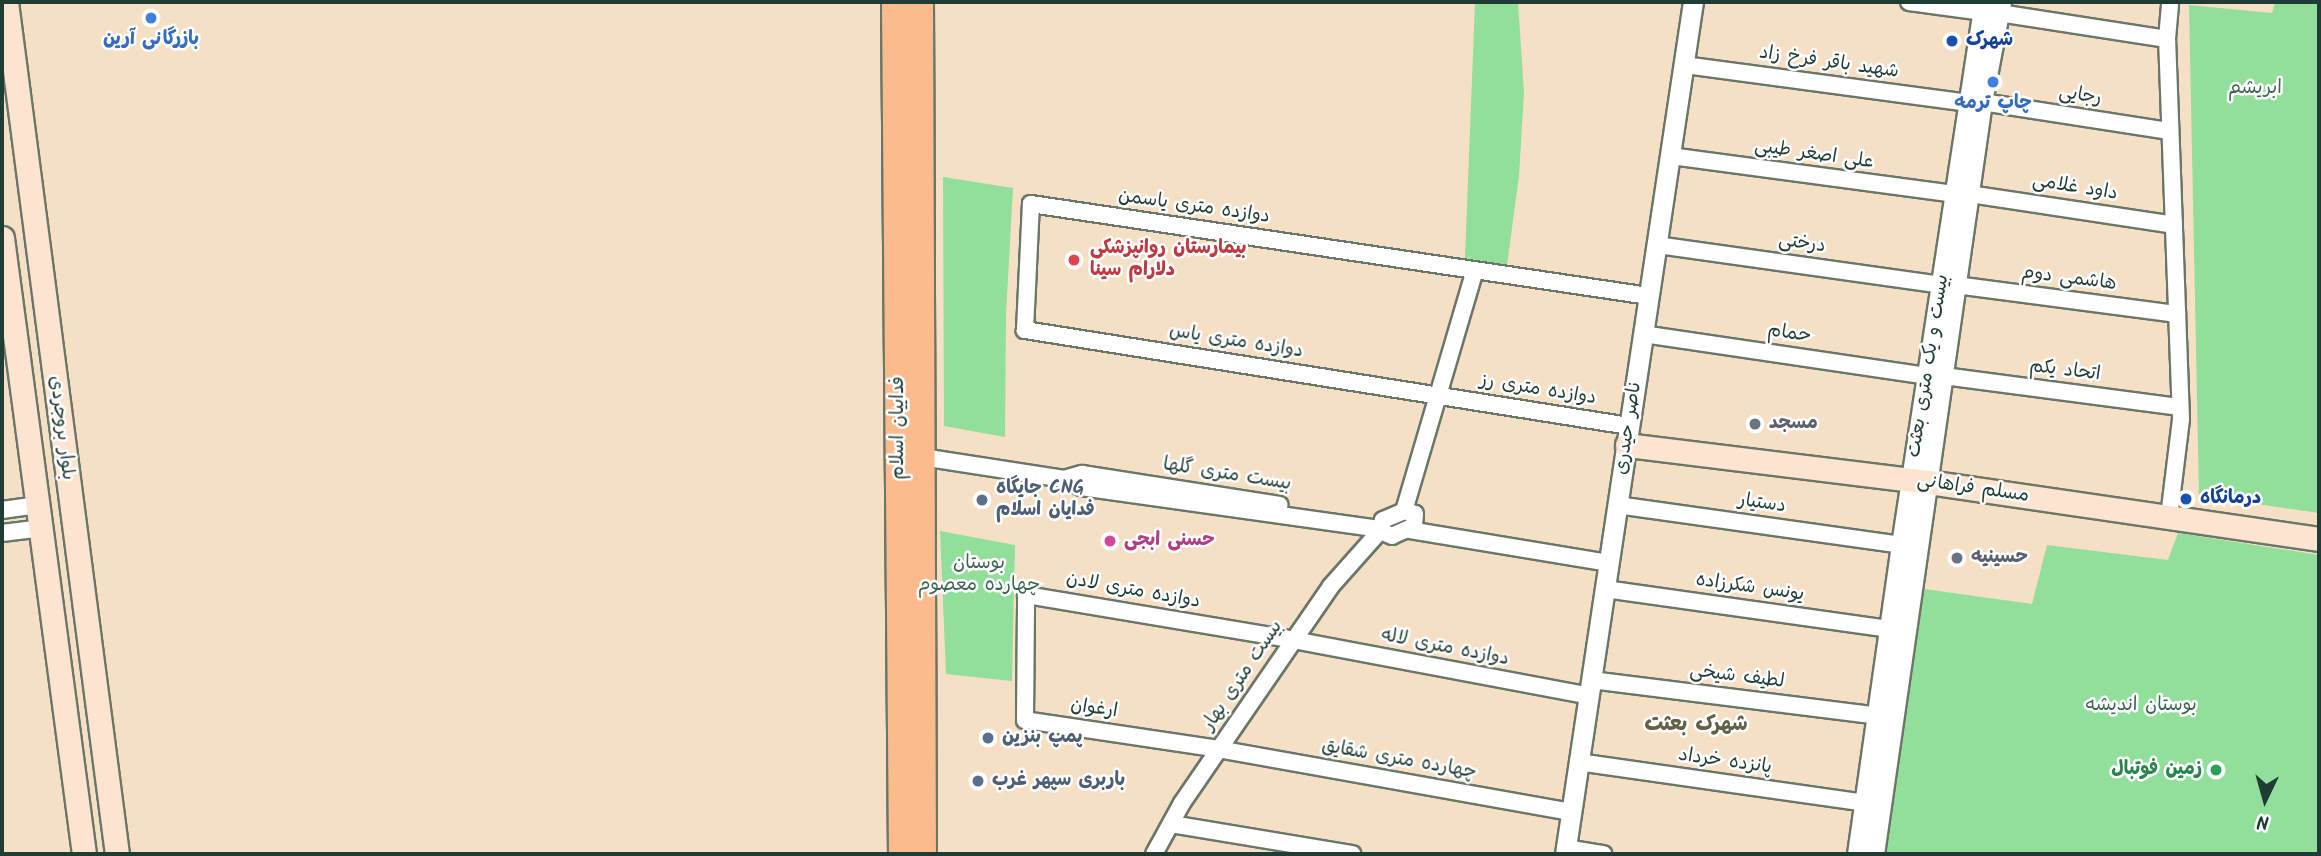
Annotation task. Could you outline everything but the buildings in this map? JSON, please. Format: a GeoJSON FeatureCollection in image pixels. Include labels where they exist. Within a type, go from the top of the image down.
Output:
{"type":"FeatureCollection","features":[{"type":"Feature","properties":{"kind":"main road","name":"بلوار بروجردی"},"geometry":{"type":"LineString","coordinates":[[6,2],[117,854]]}},
{"type":"Feature","properties":{"kind":"main road","name":"فداییان اسلام"},"geometry":{"type":"LineString","coordinates":[[895,2],[902,854]]}},
{"type":"Feature","properties":{"kind":"main road","name":"فداییان اسلام"},"geometry":{"type":"LineString","coordinates":[[920,2],[923,854]]}},
{"type":"Feature","properties":{"kind":"main road","name":"بلوار بروجردی"},"geometry":{"type":"LineString","coordinates":[[2,238],[85,854]]}},
{"type":"Feature","properties":{"kind":"main road","name":"مسلم فراهانی"},"geometry":{"type":"LineString","coordinates":[[1628,435],[1919,481],[2319,539]]}},
{"type":"Feature","properties":{"kind":"street","name":"ناصر حیدری"},"geometry":{"type":"LineString","coordinates":[[1565,851],[1693,2]]}},
{"type":"Feature","properties":{"kind":"street"},"geometry":{"type":"LineString","coordinates":[[1909,2],[1992,7],[2167,39]]}},
{"type":"Feature","properties":{"kind":"street"},"geometry":{"type":"LineString","coordinates":[[2169,517],[2180,407],[2167,39],[2171,2]]}},
{"type":"Feature","properties":{"kind":"street","name":"بیست و یک متری بعثت"},"geometry":{"type":"LineString","coordinates":[[1874,854],[1919,481],[1975,103],[1992,7]]}},
{"type":"Feature","properties":{"kind":"street","name":"شهید باقر فرخ زاد"},"geometry":{"type":"LineString","coordinates":[[1684,65],[1975,103]]}},
{"type":"Feature","properties":{"kind":"street","name":"رجایی"},"geometry":{"type":"LineString","coordinates":[[1975,103],[2170,131]]}},
{"type":"Feature","properties":{"kind":"street","name":"علی اصغر طیبی"},"geometry":{"type":"LineString","coordinates":[[1670,156],[1961,194]]}},
{"type":"Feature","properties":{"kind":"street","name":"داود غلامی"},"geometry":{"type":"LineString","coordinates":[[1961,194],[2174,225]]}},
{"type":"Feature","properties":{"kind":"street","name":"دوازده متری یاسمن"},"geometry":{"type":"LineString","coordinates":[[1026,330],[1031,204],[1475,270]]}},
{"type":"Feature","properties":{"kind":"street","name":"درختی"},"geometry":{"type":"LineString","coordinates":[[1657,245],[1949,285]]}},
{"type":"Feature","properties":{"kind":"street"},"geometry":{"type":"LineString","coordinates":[[1381,527],[1404,511],[1475,270],[1649,296]]}},
{"type":"Feature","properties":{"kind":"street","name":"هاشمی دوم"},"geometry":{"type":"LineString","coordinates":[[1949,285],[2177,314]]}},
{"type":"Feature","properties":{"kind":"street","name":"دوازده متری یاس"},"geometry":{"type":"LineString","coordinates":[[1026,330],[1440,396]]}},
{"type":"Feature","properties":{"kind":"street","name":"حمام"},"geometry":{"type":"LineString","coordinates":[[1643,334],[1936,376]]}},
{"type":"Feature","properties":{"kind":"street","name":"اتحاد یکم"},"geometry":{"type":"LineString","coordinates":[[1936,376],[2180,407]]}},
{"type":"Feature","properties":{"kind":"street","name":"دوازده متری رز"},"geometry":{"type":"LineString","coordinates":[[1440,396],[1628,435]]}},
{"type":"Feature","properties":{"kind":"street","name":"بیست متری گلها"},"geometry":{"type":"LineString","coordinates":[[922,457],[1064,479],[1082,474],[1381,527],[1392,536],[1409,530]]}},
{"type":"Feature","properties":{"kind":"street","name":"بیست و یک متری بعثت"},"geometry":{"type":"LineString","coordinates":[[1857,854],[1901,545],[1919,481]]}},
{"type":"Feature","properties":{"kind":"street","name":"دستیار"},"geometry":{"type":"LineString","coordinates":[[1617,505],[1901,545]]}},
{"type":"Feature","properties":{"kind":"street"},"geometry":{"type":"LineString","coordinates":[[2,510],[39,517]]}},
{"type":"Feature","properties":{"kind":"street"},"geometry":{"type":"LineString","coordinates":[[1404,511],[1415,514],[1414,526],[1409,530]]}},
{"type":"Feature","properties":{"kind":"street"},"geometry":{"type":"LineString","coordinates":[[2,533],[39,517]]}},
{"type":"Feature","properties":{"kind":"street","name":"بیست متری بهار"},"geometry":{"type":"LineString","coordinates":[[1154,854],[1219,749],[1331,586],[1381,527]]}},
{"type":"Feature","properties":{"kind":"street"},"geometry":{"type":"LineString","coordinates":[[1409,530],[1609,563]]}},
{"type":"Feature","properties":{"kind":"street","name":"یونس شکرزاده"},"geometry":{"type":"LineString","coordinates":[[1605,589],[1890,629]]}},
{"type":"Feature","properties":{"kind":"street","name":"دوازده متری لادن"},"geometry":{"type":"LineString","coordinates":[[1026,657],[1026,595],[1294,640]]}},
{"type":"Feature","properties":{"kind":"street","name":"دوازده متری لاله"},"geometry":{"type":"LineString","coordinates":[[1294,640],[1590,688]]}},
{"type":"Feature","properties":{"kind":"street","name":"ارغوان"},"geometry":{"type":"LineString","coordinates":[[1026,657],[1025,720],[1219,749]]}},
{"type":"Feature","properties":{"kind":"street","name":"لطیف شیخی"},"geometry":{"type":"LineString","coordinates":[[1590,688],[1878,716]]}},
{"type":"Feature","properties":{"kind":"street","name":"چهارده متری شقایق"},"geometry":{"type":"LineString","coordinates":[[1219,749],[1571,812]]}},
{"type":"Feature","properties":{"kind":"street","name":"پانزده خرداد"},"geometry":{"type":"LineString","coordinates":[[1578,762],[1865,803]]}},
{"type":"Feature","properties":{"kind":"street"},"geometry":{"type":"LineString","coordinates":[[1171,824],[1353,854]]}},
{"type":"Feature","properties":{"kind":"street"},"geometry":{"type":"LineString","coordinates":[[1565,851],[1604,854]]}},
{"type":"Feature","properties":{"kind":"green space"},"geometry":{"type":"Polygon","coordinates":[[[1475,2],[1518,2],[1524,93],[1519,176],[1507,265],[1465,258],[1475,2]]]}},
{"type":"Feature","properties":{"kind":"green space","name":"ابریشم"},"geometry":{"type":"Polygon","coordinates":[[[2275,2],[2319,2],[2319,513],[2199,496],[2189,5],[2272,13],[2275,2]]]}},
{"type":"Feature","properties":{"kind":"green space"},"geometry":{"type":"Polygon","coordinates":[[[943,177],[1013,188],[1006,314],[1005,437],[944,426],[943,177]]]}},
{"type":"Feature","properties":{"kind":"green space","name":"بوستان چهارده معصوم"},"geometry":{"type":"Polygon","coordinates":[[[940,531],[1015,545],[1012,681],[946,674],[940,531]]]}},
{"type":"Feature","properties":{"kind":"green space","name":"بوستان اندیشه"},"geometry":{"type":"Polygon","coordinates":[[[2178,533],[2319,555],[2319,854],[1886,854],[1924,589],[2032,604],[2047,545],[2168,560],[2178,533]]]}},
{"type":"Feature","properties":{"kind":"place","name":"بازرگانی آرین"},"geometry":{"type":"Point","coordinates":[151,18]}},
{"type":"Feature","properties":{"kind":"place","name":"شهرک"},"geometry":{"type":"Point","coordinates":[1952,41]}},
{"type":"Feature","properties":{"kind":"place","name":"چاپ ترمه"},"geometry":{"type":"Point","coordinates":[1993,82]}},
{"type":"Feature","properties":{"kind":"place","name":"بیمارستان روانپزشکی دلارام سینا"},"geometry":{"type":"Point","coordinates":[1074,260]}},
{"type":"Feature","properties":{"kind":"place","name":"مسجد"},"geometry":{"type":"Point","coordinates":[1755,424]}},
{"type":"Feature","properties":{"kind":"place","name":"درمانگاه"},"geometry":{"type":"Point","coordinates":[2186,499]}},
{"type":"Feature","properties":{"kind":"place","name":"جایگاه CNG فدایان اسلام"},"geometry":{"type":"Point","coordinates":[982,500]}},
{"type":"Feature","properties":{"kind":"place","name":"حسنی ابجی"},"geometry":{"type":"Point","coordinates":[1110,541]}},
{"type":"Feature","properties":{"kind":"place","name":"حسینیه"},"geometry":{"type":"Point","coordinates":[1957,558]}},
{"type":"Feature","properties":{"kind":"place","name":"پمپ بنزین"},"geometry":{"type":"Point","coordinates":[988,738]}},
{"type":"Feature","properties":{"kind":"place","name":"زمین فوتبال"},"geometry":{"type":"Point","coordinates":[2216,770]}},
{"type":"Feature","properties":{"kind":"place","name":"باربری سپهر غرب"},"geometry":{"type":"Point","coordinates":[978,781]}},
{"type":"Feature","properties":{"kind":"district","name":"شهرک بعثت"},"geometry":{"type":"Point","coordinates":[1696,725]}}]}
